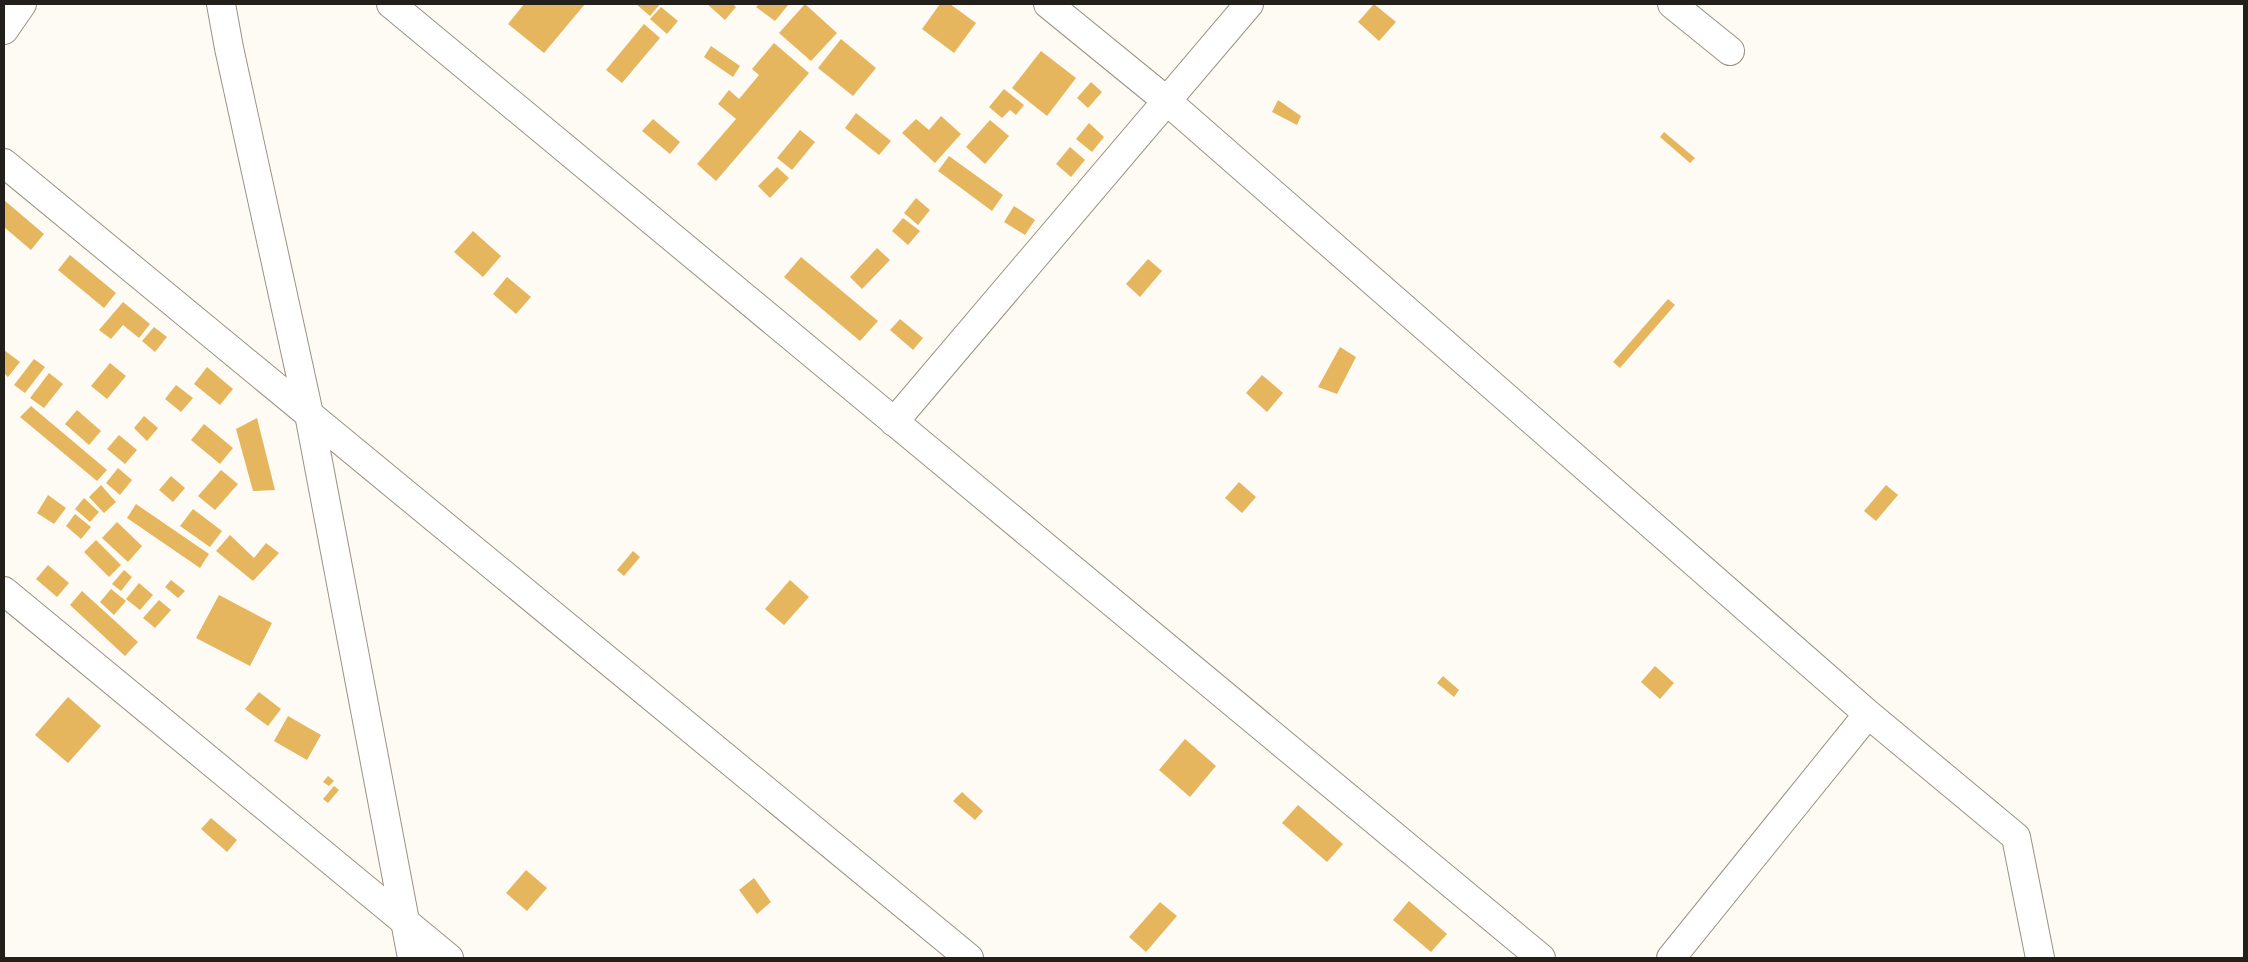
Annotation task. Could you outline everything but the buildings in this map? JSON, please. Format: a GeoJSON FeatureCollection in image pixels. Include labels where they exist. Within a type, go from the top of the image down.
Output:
{"type":"FeatureCollection","features":[{"type":"Feature","properties":{"kind":"street"},"geometry":{"type":"LineString","coordinates":[[4,30],[22,4]]}},
{"type":"Feature","properties":{"kind":"street"},"geometry":{"type":"LineString","coordinates":[[221,4],[309,414],[412,958]]}},
{"type":"Feature","properties":{"kind":"street"},"geometry":{"type":"LineString","coordinates":[[390,4],[1541,958]]}},
{"type":"Feature","properties":{"kind":"street"},"geometry":{"type":"LineString","coordinates":[[1048,4],[1167,101],[1868,714],[2016,837],[2040,958]]}},
{"type":"Feature","properties":{"kind":"street"},"geometry":{"type":"LineString","coordinates":[[894,422],[1249,4]]}},
{"type":"Feature","properties":{"kind":"street"},"geometry":{"type":"LineString","coordinates":[[1672,4],[1730,51]]}},
{"type":"Feature","properties":{"kind":"street"},"geometry":{"type":"LineString","coordinates":[[4,163],[969,958]]}},
{"type":"Feature","properties":{"kind":"street"},"geometry":{"type":"LineString","coordinates":[[4,591],[448,958]]}},
{"type":"Feature","properties":{"kind":"street"},"geometry":{"type":"LineString","coordinates":[[1671,958],[1868,714]]}}]}
